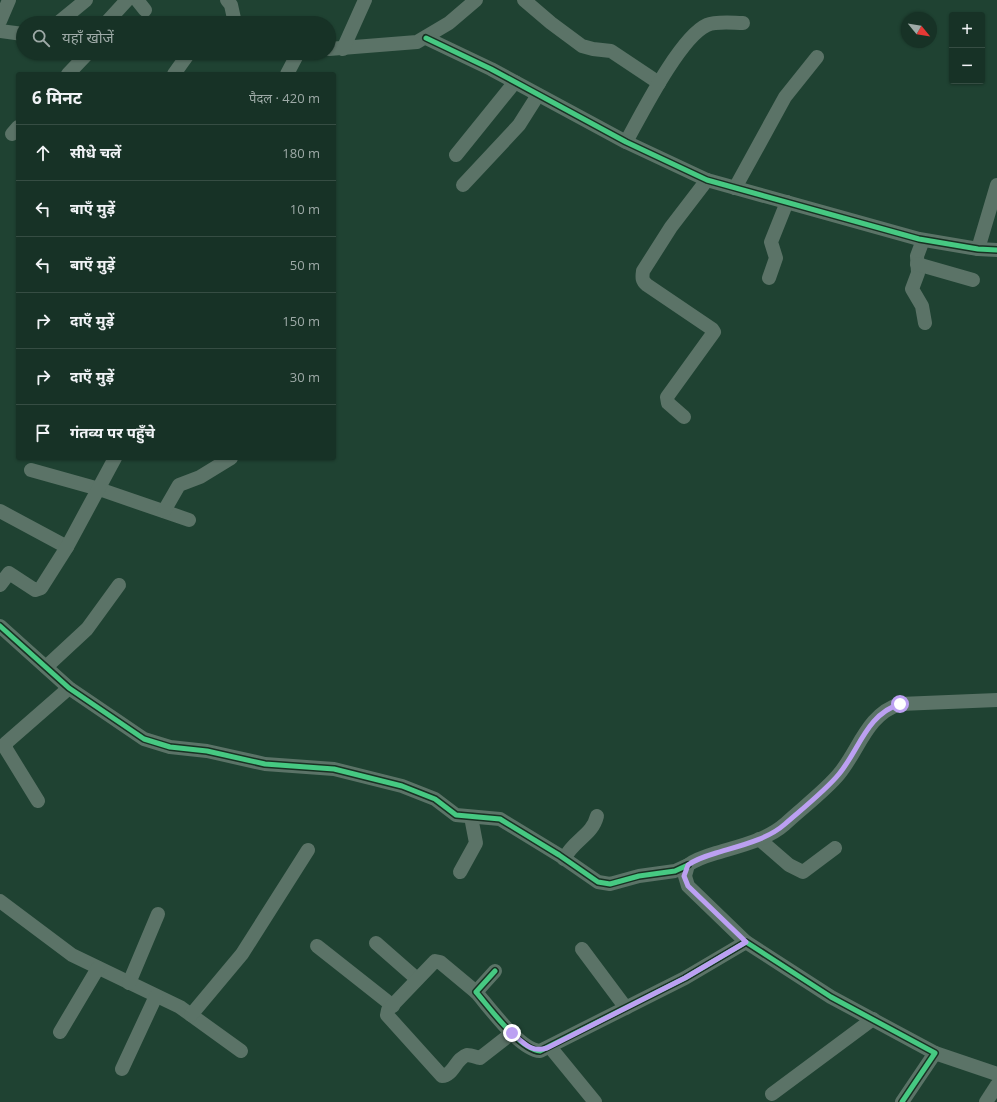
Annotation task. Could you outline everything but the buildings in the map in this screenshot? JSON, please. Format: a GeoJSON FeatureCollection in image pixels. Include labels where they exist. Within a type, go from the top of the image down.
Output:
{"type":"FeatureCollection","features":[{"type":"Feature","properties":{"kind":"street"},"geometry":{"type":"LineString","coordinates":[[0,21],[9,0]]}},
{"type":"Feature","properties":{"kind":"street"},"geometry":{"type":"LineString","coordinates":[[67,16],[86,0]]}},
{"type":"Feature","properties":{"kind":"street"},"geometry":{"type":"LineString","coordinates":[[112,16],[127,0]]}},
{"type":"Feature","properties":{"kind":"street"},"geometry":{"type":"LineString","coordinates":[[227,0],[231,6],[233,16]]}},
{"type":"Feature","properties":{"kind":"street"},"geometry":{"type":"LineString","coordinates":[[336,49],[365,0]]}},
{"type":"Feature","properties":{"kind":"street"},"geometry":{"type":"LineString","coordinates":[[336,49],[417,42],[449,23],[476,0]]}},
{"type":"Feature","properties":{"kind":"street"},"geometry":{"type":"LineString","coordinates":[[524,0],[551,23],[582,46],[611,51],[659,83]]}},
{"type":"Feature","properties":{"kind":"street"},"geometry":{"type":"LineString","coordinates":[[626,142],[659,83],[688,42],[706,25],[743,23]]}},
{"type":"Feature","properties":{"kind":"street"},"geometry":{"type":"LineString","coordinates":[[0,31],[16,33]]}},
{"type":"Feature","properties":{"kind":"street"},"geometry":{"type":"LineString","coordinates":[[426,38],[515,82],[626,142],[707,180],[923,240],[978,249],[997,250]]}},
{"type":"Feature","properties":{"kind":"street"},"geometry":{"type":"LineString","coordinates":[[735,188],[785,97],[817,58]]}},
{"type":"Feature","properties":{"kind":"street"},"geometry":{"type":"LineString","coordinates":[[70,72],[81,60]]}},
{"type":"Feature","properties":{"kind":"street"},"geometry":{"type":"LineString","coordinates":[[175,72],[184,60]]}},
{"type":"Feature","properties":{"kind":"street"},"geometry":{"type":"LineString","coordinates":[[288,72],[294,60]]}},
{"type":"Feature","properties":{"kind":"street"},"geometry":{"type":"LineString","coordinates":[[456,155],[515,82]]}},
{"type":"Feature","properties":{"kind":"street"},"geometry":{"type":"LineString","coordinates":[[463,185],[519,125],[538,95]]}},
{"type":"Feature","properties":{"kind":"street"},"geometry":{"type":"LineString","coordinates":[[684,417],[668,403],[667,397],[714,332],[712,329],[648,285],[642,277],[643,271],[671,227],[707,180]]}},
{"type":"Feature","properties":{"kind":"street"},"geometry":{"type":"LineString","coordinates":[[978,249],[997,185]]}},
{"type":"Feature","properties":{"kind":"street"},"geometry":{"type":"LineString","coordinates":[[769,278],[776,258],[771,242],[787,202]]}},
{"type":"Feature","properties":{"kind":"street"},"geometry":{"type":"LineString","coordinates":[[923,240],[917,256],[918,273],[912,291],[922,306],[925,323]]}},
{"type":"Feature","properties":{"kind":"street"},"geometry":{"type":"LineString","coordinates":[[917,264],[973,280]]}},
{"type":"Feature","properties":{"kind":"street"},"geometry":{"type":"LineString","coordinates":[[0,585],[5,569],[35,590],[39,590],[67,546],[114,460]]}},
{"type":"Feature","properties":{"kind":"street"},"geometry":{"type":"LineString","coordinates":[[164,511],[179,485],[200,477],[228,460]]}},
{"type":"Feature","properties":{"kind":"street"},"geometry":{"type":"LineString","coordinates":[[31,470],[99,489],[189,520]]}},
{"type":"Feature","properties":{"kind":"street"},"geometry":{"type":"LineString","coordinates":[[0,511],[67,546]]}},
{"type":"Feature","properties":{"kind":"street"},"geometry":{"type":"LineString","coordinates":[[46,667],[87,629],[119,585]]}},
{"type":"Feature","properties":{"kind":"street"},"geometry":{"type":"LineString","coordinates":[[0,626],[69,688],[144,739],[153,743],[170,747],[207,751],[265,764],[334,769],[413,790],[435,799],[456,815],[500,820],[564,858],[592,879],[603,884],[618,882],[639,876],[675,871],[699,859],[759,839],[783,826],[839,774],[866,731],[886,710],[900,704],[997,700]]}},
{"type":"Feature","properties":{"kind":"street"},"geometry":{"type":"LineString","coordinates":[[38,801],[6,749],[6,743],[69,688]]}},
{"type":"Feature","properties":{"kind":"street"},"geometry":{"type":"LineString","coordinates":[[564,858],[572,845],[594,827],[598,816]]}},
{"type":"Feature","properties":{"kind":"street"},"geometry":{"type":"LineString","coordinates":[[460,872],[476,843],[471,817]]}},
{"type":"Feature","properties":{"kind":"street"},"geometry":{"type":"LineString","coordinates":[[759,839],[785,862],[803,872],[836,848]]}},
{"type":"Feature","properties":{"kind":"street"},"geometry":{"type":"LineString","coordinates":[[191,1015],[242,954],[308,850]]}},
{"type":"Feature","properties":{"kind":"street"},"geometry":{"type":"LineString","coordinates":[[688,865],[684,876],[688,886],[746,942],[802,980],[935,1053],[997,1074]]}},
{"type":"Feature","properties":{"kind":"street"},"geometry":{"type":"LineString","coordinates":[[0,901],[72,955],[156,996],[191,1015],[241,1051]]}},
{"type":"Feature","properties":{"kind":"street"},"geometry":{"type":"LineString","coordinates":[[129,983],[158,914]]}},
{"type":"Feature","properties":{"kind":"street"},"geometry":{"type":"LineString","coordinates":[[512,1033],[480,1058],[470,1056],[464,1057],[447,1075],[442,1076],[387,1015],[393,1006],[432,962],[437,961],[476,992],[512,1033],[531,1049],[540,1051],[685,978],[746,942]]}},
{"type":"Feature","properties":{"kind":"street"},"geometry":{"type":"LineString","coordinates":[[376,943],[417,979]]}},
{"type":"Feature","properties":{"kind":"street"},"geometry":{"type":"LineString","coordinates":[[317,946],[393,1006]]}},
{"type":"Feature","properties":{"kind":"street"},"geometry":{"type":"LineString","coordinates":[[582,949],[626,1008]]}},
{"type":"Feature","properties":{"kind":"street"},"geometry":{"type":"LineString","coordinates":[[60,1032],[98,968]]}},
{"type":"Feature","properties":{"kind":"street"},"geometry":{"type":"LineString","coordinates":[[476,992],[495,971]]}},
{"type":"Feature","properties":{"kind":"street"},"geometry":{"type":"LineString","coordinates":[[122,1069],[156,996]]}},
{"type":"Feature","properties":{"kind":"street"},"geometry":{"type":"LineString","coordinates":[[772,1094],[873,1019]]}},
{"type":"Feature","properties":{"kind":"street"},"geometry":{"type":"LineString","coordinates":[[550,1047],[595,1102]]}},
{"type":"Feature","properties":{"kind":"street"},"geometry":{"type":"LineString","coordinates":[[902,1102],[935,1053]]}},
{"type":"Feature","properties":{"kind":"street"},"geometry":{"type":"LineString","coordinates":[[986,1102],[997,1085]]}},
{"type":"Feature","properties":{"kind":"cycle path"},"geometry":{"type":"LineString","coordinates":[[426,38],[491,69],[626,142],[707,180],[919,239],[978,249],[997,250]]}},
{"type":"Feature","properties":{"kind":"cycle path"},"geometry":{"type":"LineString","coordinates":[[0,626],[69,688],[144,739],[170,747],[207,751],[265,764],[334,769],[402,786],[435,799],[456,815],[500,819],[559,855],[598,882],[610,884],[639,876],[675,871],[688,865]]}},
{"type":"Feature","properties":{"kind":"cycle path"},"geometry":{"type":"LineString","coordinates":[[495,971],[476,992],[514,1036],[532,1049],[540,1051],[685,978],[746,942],[831,997],[935,1053],[902,1102]]}},
{"type":"Feature","properties":{"kind":"route"},"geometry":{"type":"LineString","coordinates":[[512,1033],[531,1049],[540,1051],[663,990],[746,942],[688,886],[684,876],[688,865],[699,859],[757,840],[783,826],[839,774],[866,731],[875,721],[886,710],[900,704]]}}]}
